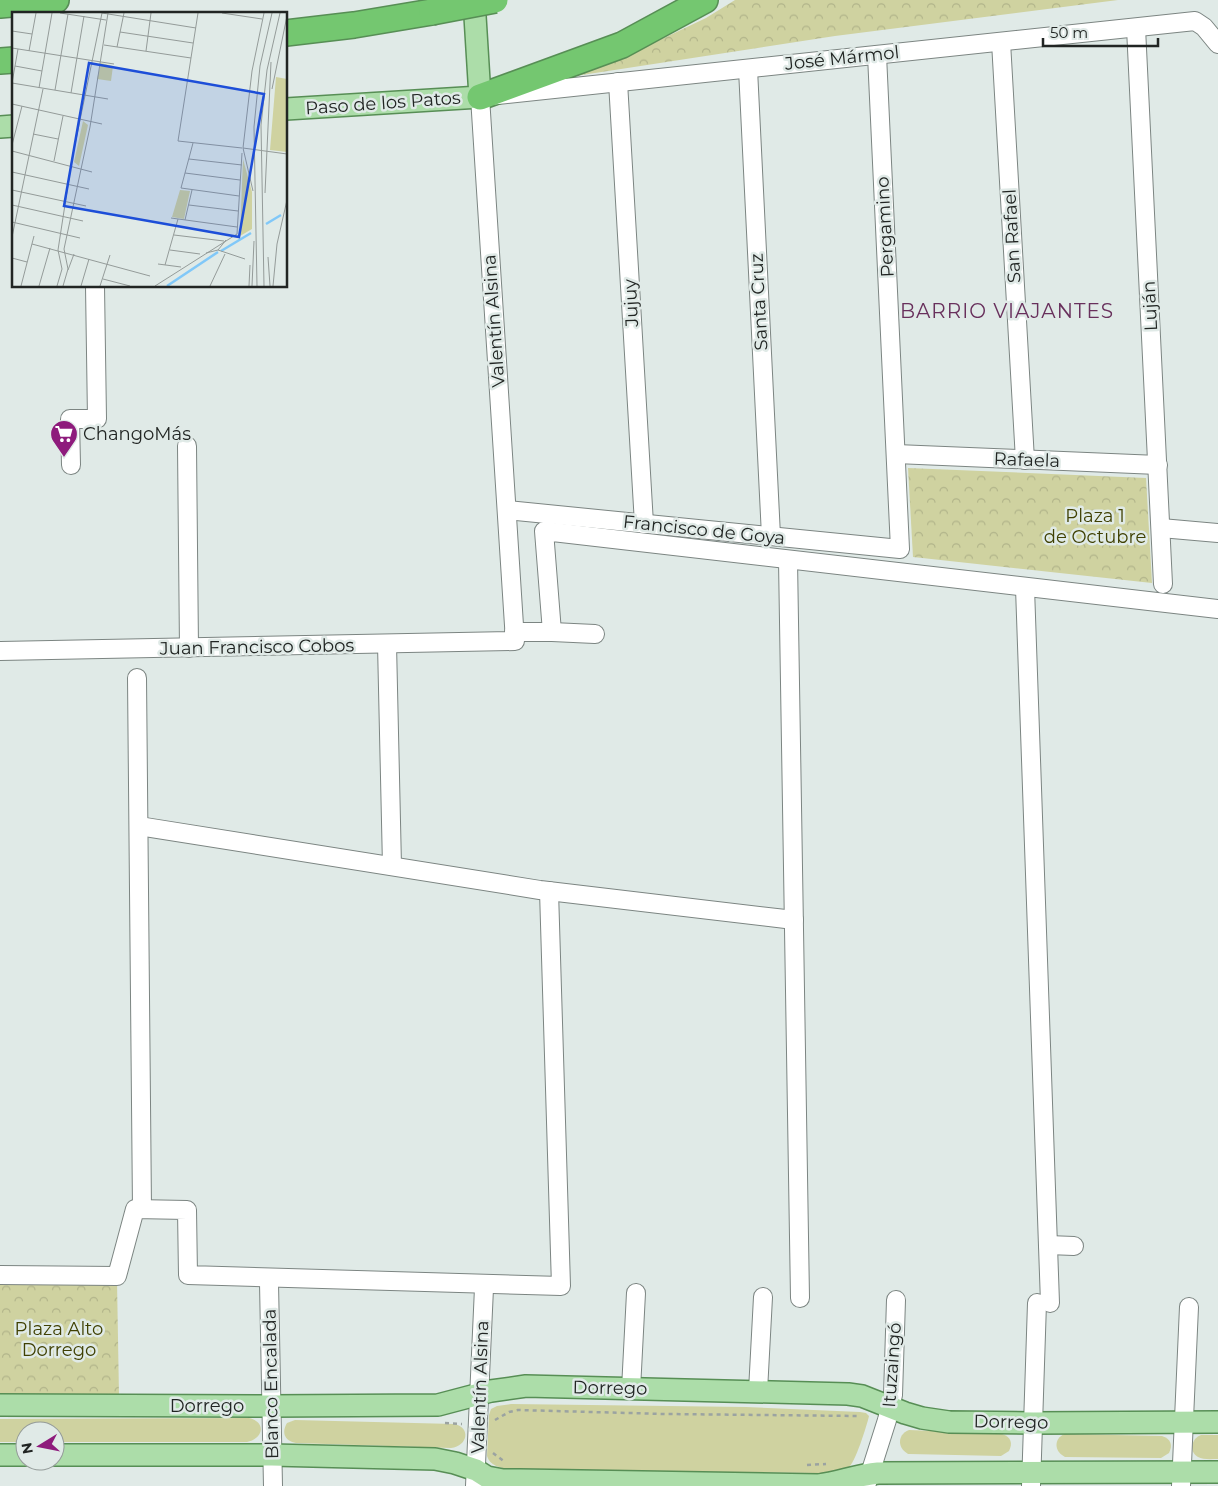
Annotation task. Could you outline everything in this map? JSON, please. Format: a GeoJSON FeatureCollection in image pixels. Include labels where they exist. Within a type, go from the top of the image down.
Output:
{"type":"FeatureCollection","features":[{"type":"Feature","properties":{"kind":"highway"},"geometry":{"type":"LineString","coordinates":[[0,5],[56,0]]}},
{"type":"Feature","properties":{"kind":"highway"},"geometry":{"type":"LineString","coordinates":[[288,33],[354,25],[495,0]]}},
{"type":"Feature","properties":{"kind":"highway"},"geometry":{"type":"LineString","coordinates":[[480,97],[622,45],[705,0]]}},
{"type":"Feature","properties":{"kind":"main road","name":"Valentín Alsina"},"geometry":{"type":"LineString","coordinates":[[474,0],[480,97]]}},
{"type":"Feature","properties":{"kind":"main road","name":"Paso de los Patos"},"geometry":{"type":"LineString","coordinates":[[288,109],[480,97]]}},
{"type":"Feature","properties":{"kind":"main road","name":"Dorrego"},"geometry":{"type":"LineString","coordinates":[[0,1405],[438,1405],[491,1391],[526,1386],[848,1394],[862,1396],[889,1414],[948,1422],[1218,1422]]}},
{"type":"Feature","properties":{"kind":"main road"},"geometry":{"type":"LineString","coordinates":[[0,1455],[15,1455]]}},
{"type":"Feature","properties":{"kind":"main road"},"geometry":{"type":"LineString","coordinates":[[65,1455],[272,1455],[435,1459],[476,1468],[487,1477],[503,1480],[819,1485],[867,1480],[1181,1479],[1218,1472]]}},
{"type":"Feature","properties":{"kind":"street","name":"José Mármol"},"geometry":{"type":"LineString","coordinates":[[480,97],[1195,21],[1204,27],[1218,44]]}},
{"type":"Feature","properties":{"kind":"street","name":"Luján"},"geometry":{"type":"LineString","coordinates":[[1136,28],[1163,584]]}},
{"type":"Feature","properties":{"kind":"street","name":"San Rafael"},"geometry":{"type":"LineString","coordinates":[[1002,42],[1025,460]]}},
{"type":"Feature","properties":{"kind":"street","name":"Pergamino"},"geometry":{"type":"LineString","coordinates":[[876,55],[900,550]]}},
{"type":"Feature","properties":{"kind":"street","name":"Santa Cruz"},"geometry":{"type":"LineString","coordinates":[[748,68],[771,536]]}},
{"type":"Feature","properties":{"kind":"street","name":"Jujuy"},"geometry":{"type":"LineString","coordinates":[[618,82],[644,524]]}},
{"type":"Feature","properties":{"kind":"street","name":"Valentín Alsina"},"geometry":{"type":"LineString","coordinates":[[480,97],[515,637]]}},
{"type":"Feature","properties":{"kind":"street"},"geometry":{"type":"LineString","coordinates":[[71,465],[70,419],[97,419],[95,288]]}},
{"type":"Feature","properties":{"kind":"street"},"geometry":{"type":"LineString","coordinates":[[187,446],[189,648]]}},
{"type":"Feature","properties":{"kind":"street","name":"Rafaela"},"geometry":{"type":"LineString","coordinates":[[896,454],[1158,465]]}},
{"type":"Feature","properties":{"kind":"street","name":"Francisco de Goya"},"geometry":{"type":"LineString","coordinates":[[507,510],[900,550]]}},
{"type":"Feature","properties":{"kind":"street"},"geometry":{"type":"LineString","coordinates":[[1161,528],[1218,533]]}},
{"type":"Feature","properties":{"kind":"street"},"geometry":{"type":"LineString","coordinates":[[552,632],[544,531],[1218,610]]}},
{"type":"Feature","properties":{"kind":"street"},"geometry":{"type":"LineString","coordinates":[[788,560],[800,1298]]}},
{"type":"Feature","properties":{"kind":"street"},"geometry":{"type":"LineString","coordinates":[[1026,588],[1048,1245],[1033,1423],[1031,1479]]}},
{"type":"Feature","properties":{"kind":"street","name":"Juan Francisco Cobos"},"geometry":{"type":"LineString","coordinates":[[0,650],[387,644],[515,637],[552,632],[595,634]]}},
{"type":"Feature","properties":{"kind":"street"},"geometry":{"type":"LineString","coordinates":[[387,644],[392,866]]}},
{"type":"Feature","properties":{"kind":"street"},"geometry":{"type":"LineString","coordinates":[[137,678],[142,1209]]}},
{"type":"Feature","properties":{"kind":"street"},"geometry":{"type":"LineString","coordinates":[[139,826],[549,891],[794,920]]}},
{"type":"Feature","properties":{"kind":"street"},"geometry":{"type":"LineString","coordinates":[[0,1275],[117,1276],[135,1209],[142,1209],[187,1210],[188,1275],[561,1286],[549,891]]}},
{"type":"Feature","properties":{"kind":"street"},"geometry":{"type":"LineString","coordinates":[[1048,1245],[1074,1246]]}},
{"type":"Feature","properties":{"kind":"street","name":"Blanco Encalada"},"geometry":{"type":"LineString","coordinates":[[269,1283],[273,1486]]}},
{"type":"Feature","properties":{"kind":"street","name":"Valentín Alsina"},"geometry":{"type":"LineString","coordinates":[[476,1468],[484,1288]]}},
{"type":"Feature","properties":{"kind":"street"},"geometry":{"type":"LineString","coordinates":[[631,1389],[636,1293]]}},
{"type":"Feature","properties":{"kind":"street"},"geometry":{"type":"LineString","coordinates":[[758,1391],[764,1297]]}},
{"type":"Feature","properties":{"kind":"street","name":"Ituzaingó"},"geometry":{"type":"LineString","coordinates":[[867,1480],[889,1414],[894,1387],[896,1300]]}},
{"type":"Feature","properties":{"kind":"street"},"geometry":{"type":"LineString","coordinates":[[1181,1479],[1189,1307]]}},
{"type":"Feature","properties":{"kind":"path"},"geometry":{"type":"LineString","coordinates":[[436,1423],[490,1423],[509,1412],[518,1410],[665,1414],[874,1416],[889,1414]]}},
{"type":"Feature","properties":{"kind":"path"},"geometry":{"type":"LineString","coordinates":[[476,1468],[486,1449],[508,1464]]}},
{"type":"Feature","properties":{"kind":"path"},"geometry":{"type":"LineString","coordinates":[[800,1465],[826,1464]]}},
{"type":"Feature","properties":{"kind":"green space"},"geometry":{"type":"Polygon","coordinates":[[[735,0],[1118,0],[835,36],[569,77],[643,48],[706,18],[735,0]]]}},
{"type":"Feature","properties":{"kind":"green space","name":"Plaza 1 de Octubre"},"geometry":{"type":"Polygon","coordinates":[[[908,468],[1146,478],[1152,583],[913,557],[908,468]]]}},
{"type":"Feature","properties":{"kind":"green space","name":"Plaza Alto Dorrego"},"geometry":{"type":"Polygon","coordinates":[[[117,1281],[119,1396],[0,1397],[0,1282],[117,1281]]]}},
{"type":"Feature","properties":{"kind":"green space"},"geometry":{"type":"Polygon","coordinates":[[[511,1404],[746,1407],[860,1412],[866,1413],[869,1416],[851,1465],[837,1472],[523,1470],[497,1466],[489,1461],[487,1456],[491,1409],[511,1404]]]}},
{"type":"Feature","properties":{"kind":"green space"},"geometry":{"type":"Polygon","coordinates":[[[249,1418],[259,1423],[261,1430],[257,1438],[247,1442],[65,1442],[65,1421],[15,1421],[15,1442],[0,1442],[0,1419],[249,1418]]]}},
{"type":"Feature","properties":{"kind":"green space"},"geometry":{"type":"Polygon","coordinates":[[[295,1420],[454,1424],[463,1429],[465,1436],[461,1444],[451,1448],[296,1443],[289,1440],[284,1433],[287,1423],[295,1420]]]}},
{"type":"Feature","properties":{"kind":"green space"},"geometry":{"type":"Polygon","coordinates":[[[909,1430],[1002,1434],[1009,1439],[1011,1445],[1009,1451],[1001,1456],[909,1454],[901,1446],[900,1439],[909,1430]]]}},
{"type":"Feature","properties":{"kind":"green space"},"geometry":{"type":"Polygon","coordinates":[[[1065,1434],[1162,1436],[1169,1441],[1171,1447],[1169,1453],[1161,1458],[1066,1457],[1059,1452],[1056,1446],[1058,1439],[1065,1434]]]}},
{"type":"Feature","properties":{"kind":"green space"},"geometry":{"type":"Polygon","coordinates":[[[1201,1435],[1218,1435],[1218,1459],[1202,1459],[1195,1454],[1192,1445],[1195,1439],[1201,1435]]]}},
{"type":"Feature","properties":{"kind":"place","name":"ChangoMás"},"geometry":{"type":"Point","coordinates":[64,458]}},
{"type":"Feature","properties":{"kind":"district","name":"BARRIO VIAJANTES"},"geometry":{"type":"Point","coordinates":[1007,311]}}]}
